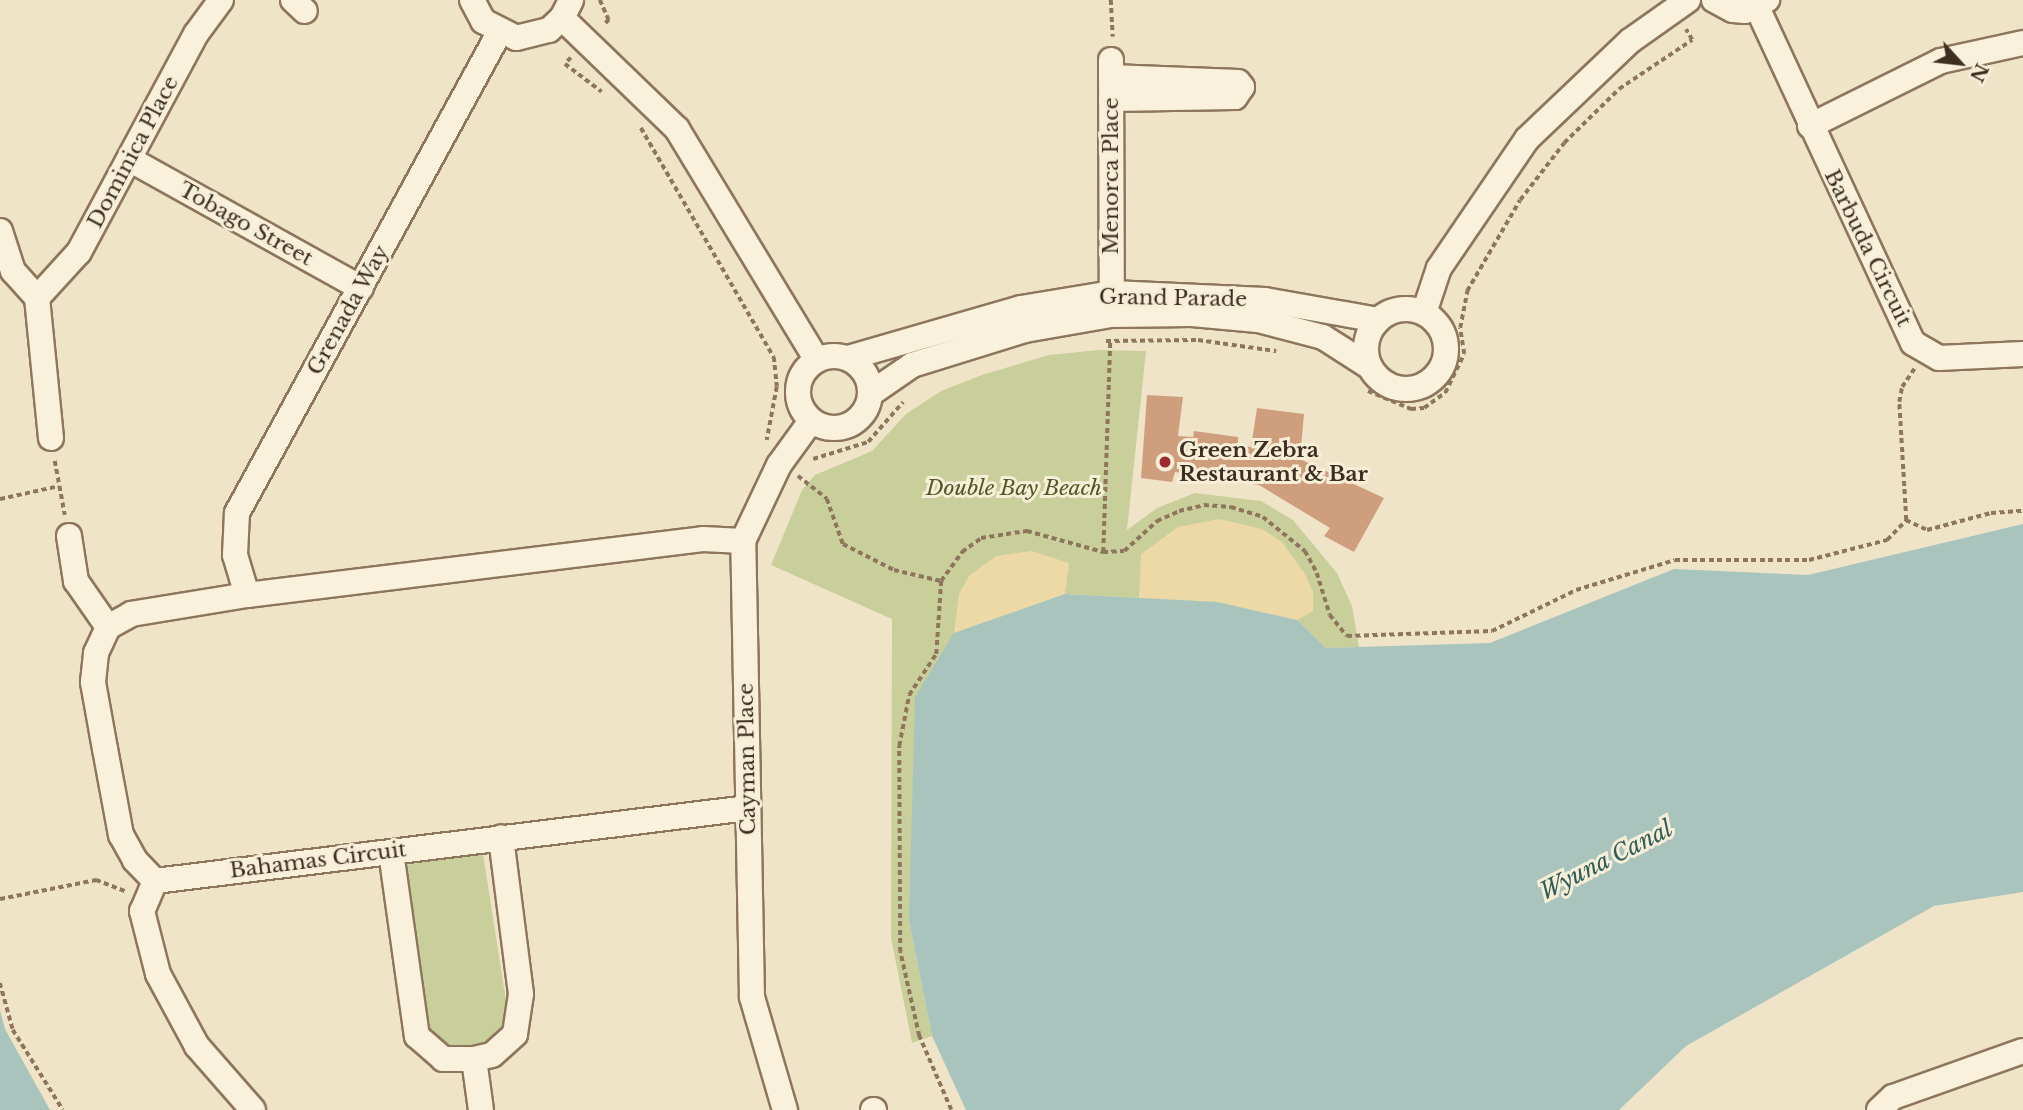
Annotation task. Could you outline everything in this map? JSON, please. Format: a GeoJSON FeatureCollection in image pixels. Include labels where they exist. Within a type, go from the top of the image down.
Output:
{"type":"FeatureCollection","features":[{"type":"Feature","properties":{"kind":"street","name":"Dominica Place"},"geometry":{"type":"LineString","coordinates":[[37,298],[79,252],[131,160],[196,34],[221,0]]}},
{"type":"Feature","properties":{"kind":"street"},"geometry":{"type":"LineString","coordinates":[[472,0],[483,21],[499,33],[533,37],[567,9],[677,128],[817,360]]}},
{"type":"Feature","properties":{"kind":"street"},"geometry":{"type":"LineString","coordinates":[[1424,313],[1439,268],[1527,139],[1630,41],[1688,0]]}},
{"type":"Feature","properties":{"kind":"street"},"geometry":{"type":"LineString","coordinates":[[1714,0],[1733,10],[1762,4]]}},
{"type":"Feature","properties":{"kind":"street","name":"Barbuda Circuit"},"geometry":{"type":"LineString","coordinates":[[1762,4],[1810,126],[1913,343],[1926,353]]}},
{"type":"Feature","properties":{"kind":"street","name":"Grenada Way"},"geometry":{"type":"LineString","coordinates":[[247,595],[235,555],[237,513],[499,33]]}},
{"type":"Feature","properties":{"kind":"street"},"geometry":{"type":"LineString","coordinates":[[1810,126],[1941,61],[2023,43]]}},
{"type":"Feature","properties":{"kind":"street","name":"Menorca Place"},"geometry":{"type":"LineString","coordinates":[[1111,79],[1112,293]]}},
{"type":"Feature","properties":{"kind":"street","name":"Tobago Street"},"geometry":{"type":"LineString","coordinates":[[131,160],[360,288]]}},
{"type":"Feature","properties":{"kind":"street"},"geometry":{"type":"LineString","coordinates":[[0,231],[13,271],[37,298],[51,438]]}},
{"type":"Feature","properties":{"kind":"street","name":"Grand Parade"},"geometry":{"type":"LineString","coordinates":[[848,358],[1021,308],[1112,293],[1265,300],[1378,320]]}},
{"type":"Feature","properties":{"kind":"street"},"geometry":{"type":"LineString","coordinates":[[1400,309],[1424,313],[1443,333],[1446,346],[1444,360],[1434,377],[1416,388],[1403,389],[1378,378],[1370,367],[1366,342],[1378,320],[1400,309]]}},
{"type":"Feature","properties":{"kind":"street","name":"Grand Parade"},"geometry":{"type":"LineString","coordinates":[[870,394],[912,365],[1025,330],[1110,315],[1192,314],[1258,320],[1323,337],[1370,367]]}},
{"type":"Feature","properties":{"kind":"street"},"geometry":{"type":"LineString","coordinates":[[1926,353],[1939,358],[2023,354]]}},
{"type":"Feature","properties":{"kind":"street"},"geometry":{"type":"LineString","coordinates":[[848,358],[865,372],[870,394],[864,413],[849,425],[830,428],[811,421],[799,401],[801,377],[817,360],[848,358]]}},
{"type":"Feature","properties":{"kind":"street","name":"Cayman Place"},"geometry":{"type":"LineString","coordinates":[[785,1110],[752,997],[743,541],[779,465],[811,421]]}},
{"type":"Feature","properties":{"kind":"street"},"geometry":{"type":"LineString","coordinates":[[69,536],[76,580],[108,628]]}},
{"type":"Feature","properties":{"kind":"street"},"geometry":{"type":"LineString","coordinates":[[253,1110],[197,1046],[158,974],[142,911],[155,881],[135,860],[121,835],[93,682],[96,653],[108,628],[131,614],[247,595],[703,539],[743,541]]}},
{"type":"Feature","properties":{"kind":"street","name":"Bahamas Circuit"},"geometry":{"type":"LineString","coordinates":[[155,881],[748,808]]}},
{"type":"Feature","properties":{"kind":"street"},"geometry":{"type":"LineString","coordinates":[[391,852],[417,1036],[443,1059],[474,1059],[492,1055],[515,1034],[521,994],[500,837]]}},
{"type":"Feature","properties":{"kind":"street"},"geometry":{"type":"LineString","coordinates":[[1879,1110],[1893,1097],[2023,1051]]}},
{"type":"Feature","properties":{"kind":"street"},"geometry":{"type":"LineString","coordinates":[[474,1059],[481,1110]]}},
{"type":"Feature","properties":{"kind":"path"},"geometry":{"type":"LineString","coordinates":[[1111,0],[1111,79]]}},
{"type":"Feature","properties":{"kind":"path"},"geometry":{"type":"LineString","coordinates":[[1103,552],[1110,341]]}},
{"type":"Feature","properties":{"kind":"path"},"geometry":{"type":"LineString","coordinates":[[951,1110],[919,1036],[899,933],[899,746],[909,695],[936,653],[941,581],[962,552],[981,538],[1003,532],[1054,536],[1103,552],[1124,551],[1157,521],[1179,511],[1204,505],[1231,507],[1263,517],[1305,551],[1317,573],[1329,615],[1347,636],[1492,631],[1576,590],[1675,560],[1809,560],[1887,540],[1906,520],[1899,401],[1902,387],[1926,353]]}},
{"type":"Feature","properties":{"kind":"path"},"geometry":{"type":"LineString","coordinates":[[51,438],[69,536]]}},
{"type":"Feature","properties":{"kind":"path"},"geometry":{"type":"LineString","coordinates":[[798,476],[827,499],[843,544],[894,570],[941,581]]}},
{"type":"Feature","properties":{"kind":"path"},"geometry":{"type":"LineString","coordinates":[[0,499],[59,486]]}},
{"type":"Feature","properties":{"kind":"path"},"geometry":{"type":"LineString","coordinates":[[1906,520],[1927,530],[1991,513],[2023,512]]}},
{"type":"Feature","properties":{"kind":"path"},"geometry":{"type":"LineString","coordinates":[[0,899],[96,880],[134,893],[155,881]]}},
{"type":"Feature","properties":{"kind":"path"},"geometry":{"type":"LineString","coordinates":[[0,983],[13,1030],[63,1110]]}},
{"type":"Feature","properties":{"kind":"green space","name":"Double Bay Beach"},"geometry":{"type":"Polygon","coordinates":[[[1099,350],[1146,351],[1127,530],[1157,508],[1195,493],[1261,501],[1293,520],[1337,573],[1352,606],[1359,647],[1326,648],[1297,620],[1217,602],[1065,594],[954,633],[909,921],[932,1036],[912,1043],[891,938],[892,619],[771,565],[802,490],[815,475],[872,451],[906,414],[941,391],[982,375],[1049,355],[1099,350]]]}},
{"type":"Feature","properties":{"kind":"green space"},"geometry":{"type":"Polygon","coordinates":[[[483,854],[509,1020],[485,1043],[447,1048],[426,1035],[405,865],[483,854]]]}},
{"type":"Feature","properties":{"kind":"sand"},"geometry":{"type":"Polygon","coordinates":[[[1219,519],[1262,529],[1282,542],[1305,574],[1313,592],[1313,611],[1297,620],[1217,602],[1139,598],[1141,554],[1178,527],[1219,519]]]}},
{"type":"Feature","properties":{"kind":"sand"},"geometry":{"type":"Polygon","coordinates":[[[1031,551],[1069,563],[1065,594],[954,633],[959,594],[969,576],[996,556],[1031,551]]]}},
{"type":"Feature","properties":{"kind":"water","name":"Wyuna Canal"},"geometry":{"type":"Polygon","coordinates":[[[2023,524],[2023,892],[1934,906],[1686,1046],[1619,1110],[966,1110],[932,1036],[909,921],[915,697],[954,633],[1065,594],[1217,602],[1297,620],[1326,648],[1490,643],[1674,569],[1808,575],[2023,524]]]}},
{"type":"Feature","properties":{"kind":"water"},"geometry":{"type":"Polygon","coordinates":[[[0,1010],[5,1029],[50,1110],[0,1110],[0,1010]]]}},
{"type":"Feature","properties":{"kind":"building"},"geometry":{"type":"Polygon","coordinates":[[[1147,395],[1183,397],[1178,436],[1193,437],[1194,431],[1238,437],[1238,445],[1251,447],[1257,408],[1304,414],[1300,459],[1384,498],[1354,552],[1324,536],[1330,528],[1259,485],[1175,472],[1172,482],[1141,478],[1147,395]]]}},
{"type":"Feature","properties":{"kind":"place","name":"Green Zebra Restaurant & Bar"},"geometry":{"type":"Point","coordinates":[1165,462]}}]}
